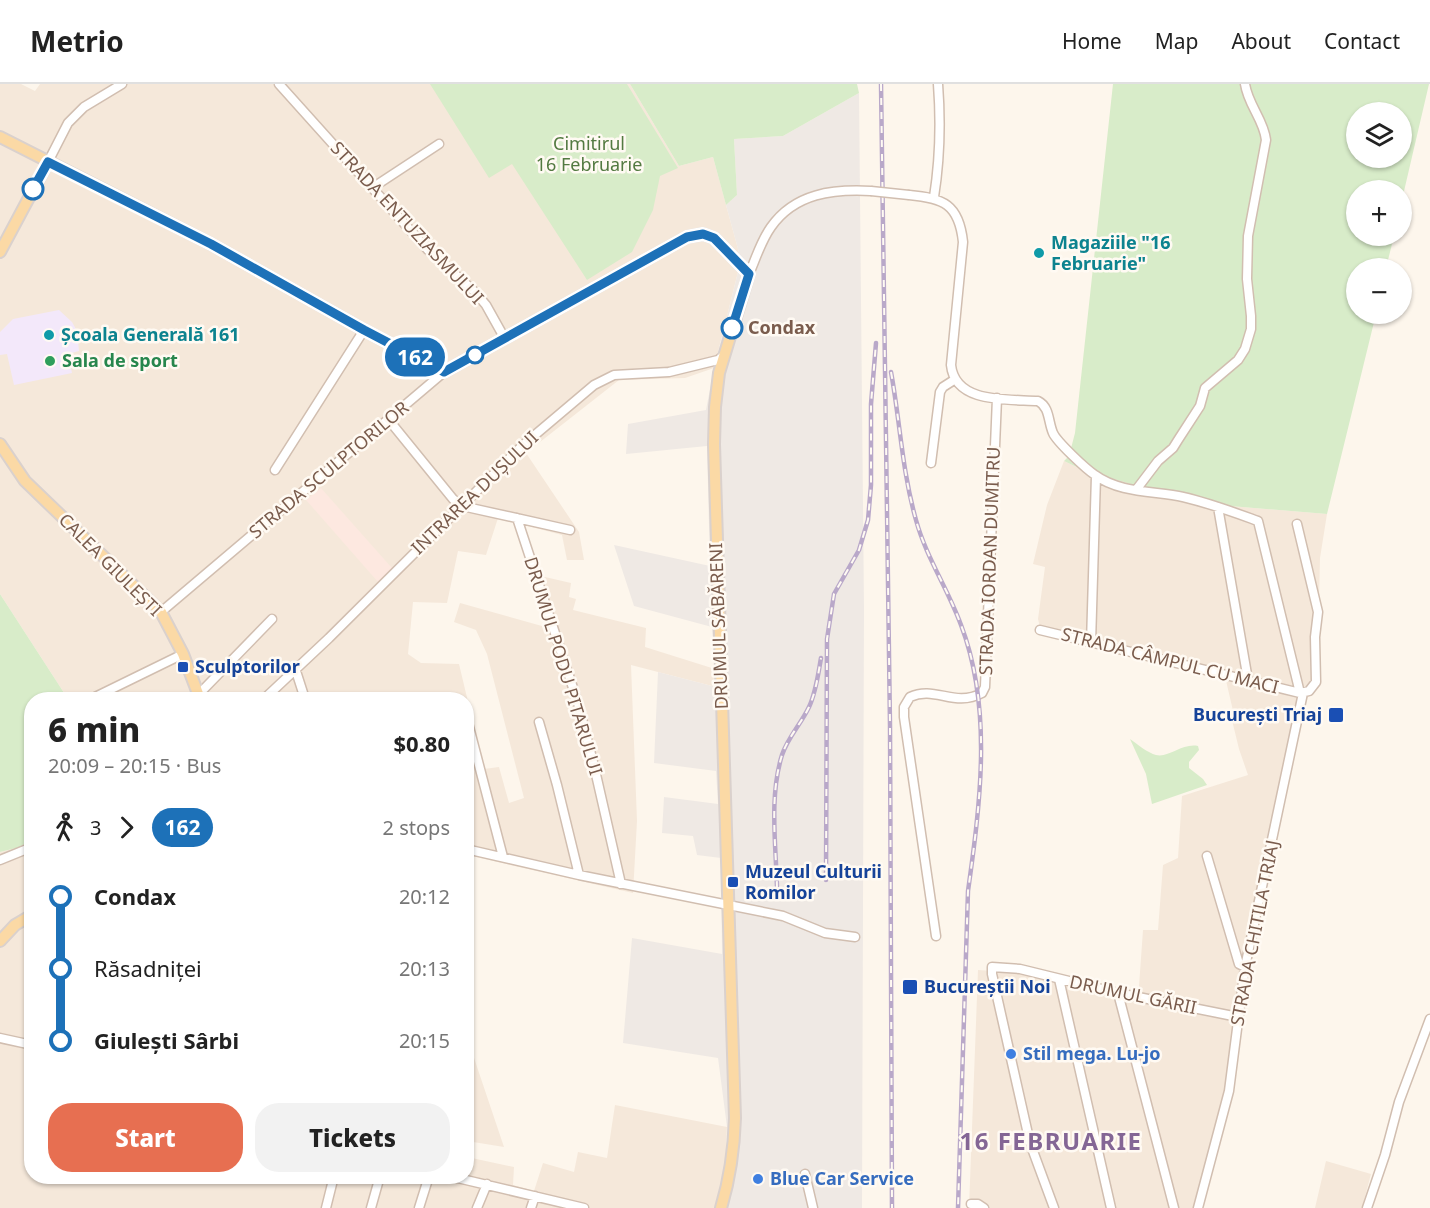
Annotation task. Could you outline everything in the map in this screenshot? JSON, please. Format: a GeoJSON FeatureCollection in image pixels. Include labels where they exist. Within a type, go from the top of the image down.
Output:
{"type":"FeatureCollection","features":[{"type":"Feature","properties":{"kind":"main road"},"geometry":{"type":"LineString","coordinates":[[0,137],[211,244],[444,372]]}},
{"type":"Feature","properties":{"kind":"main road"},"geometry":{"type":"LineString","coordinates":[[0,252],[48,162]]}},
{"type":"Feature","properties":{"kind":"main road","name":"STRADA SCULPTORILOR"},"geometry":{"type":"LineString","coordinates":[[444,372],[687,237],[703,234],[714,238],[749,274]]}},
{"type":"Feature","properties":{"kind":"main road","name":"DRUMUL SĂBĂRENI"},"geometry":{"type":"LineString","coordinates":[[721,1208],[734,1148],[729,904],[714,444],[715,406],[723,356],[749,274]]}},
{"type":"Feature","properties":{"kind":"main road","name":"CALEA GIULEȘTI"},"geometry":{"type":"LineString","coordinates":[[0,444],[25,481],[161,612],[183,654],[197,692]]}},
{"type":"Feature","properties":{"kind":"main road"},"geometry":{"type":"LineString","coordinates":[[0,941],[15,925],[24,920]]}},
{"type":"Feature","properties":{"kind":"street"},"geometry":{"type":"LineString","coordinates":[[48,162],[68,123],[84,107],[122,84]]}},
{"type":"Feature","properties":{"kind":"street","name":"STRADA ENTUZIASMULUI"},"geometry":{"type":"LineString","coordinates":[[279,84],[428,250],[475,292],[486,305],[505,339]]}},
{"type":"Feature","properties":{"kind":"street"},"geometry":{"type":"LineString","coordinates":[[938,84],[939,163],[934,197],[950,208],[958,221],[962,234],[951,365],[954,380],[969,393],[1042,403],[1048,412],[1056,437],[1096,476],[1107,482],[1136,490],[1183,497],[1258,521],[1302,693],[1312,689],[1316,682],[1318,612],[1297,524]]}},
{"type":"Feature","properties":{"kind":"street"},"geometry":{"type":"LineString","coordinates":[[1136,490],[1158,461],[1173,448],[1196,413],[1205,388],[1239,360],[1249,338],[1251,316],[1247,279],[1248,236],[1266,140],[1264,129],[1250,103],[1245,84]]}},
{"type":"Feature","properties":{"kind":"street"},"geometry":{"type":"LineString","coordinates":[[372,188],[439,144]]}},
{"type":"Feature","properties":{"kind":"street","name":"DRUMUL SĂBĂRENI"},"geometry":{"type":"LineString","coordinates":[[749,274],[771,227],[803,199],[845,189],[934,197]]}},
{"type":"Feature","properties":{"kind":"street"},"geometry":{"type":"LineString","coordinates":[[275,470],[364,330]]}},
{"type":"Feature","properties":{"kind":"street","name":"INTRAREA DUȘULUI"},"geometry":{"type":"LineString","coordinates":[[271,692],[329,638],[523,445],[594,385],[615,375],[669,372],[718,360],[723,356]]}},
{"type":"Feature","properties":{"kind":"street","name":"STRADA SCULPTORILOR"},"geometry":{"type":"LineString","coordinates":[[161,612],[444,372]]}},
{"type":"Feature","properties":{"kind":"street"},"geometry":{"type":"LineString","coordinates":[[931,462],[940,393],[948,383],[954,380]]}},
{"type":"Feature","properties":{"kind":"street","name":"STRADA IORDAN DUMITRU"},"geometry":{"type":"LineString","coordinates":[[936,936],[904,707],[910,697],[920,693],[965,699],[982,693],[985,687],[997,398]]}},
{"type":"Feature","properties":{"kind":"street"},"geometry":{"type":"LineString","coordinates":[[388,419],[453,499],[462,506],[570,530]]}},
{"type":"Feature","properties":{"kind":"street"},"geometry":{"type":"LineString","coordinates":[[1091,643],[1096,476]]}},
{"type":"Feature","properties":{"kind":"street"},"geometry":{"type":"LineString","coordinates":[[1218,507],[1248,680]]}},
{"type":"Feature","properties":{"kind":"street","name":"DRUMUL PODU PITARULUI"},"geometry":{"type":"LineString","coordinates":[[517,518],[578,703],[596,770],[621,884]]}},
{"type":"Feature","properties":{"kind":"street"},"geometry":{"type":"LineString","coordinates":[[204,692],[272,619]]}},
{"type":"Feature","properties":{"kind":"street","name":"STRADA CÂMPUL CU MACI"},"geometry":{"type":"LineString","coordinates":[[1040,630],[1302,693]]}},
{"type":"Feature","properties":{"kind":"street"},"geometry":{"type":"LineString","coordinates":[[106,692],[183,654]]}},
{"type":"Feature","properties":{"kind":"street"},"geometry":{"type":"LineString","coordinates":[[295,668],[303,692]]}},
{"type":"Feature","properties":{"kind":"street","name":"STRADA CHITILA TRIAJ"},"geometry":{"type":"LineString","coordinates":[[1198,1208],[1228,1091],[1245,967],[1302,693]]}},
{"type":"Feature","properties":{"kind":"street"},"geometry":{"type":"LineString","coordinates":[[539,722],[579,875]]}},
{"type":"Feature","properties":{"kind":"street"},"geometry":{"type":"LineString","coordinates":[[474,746],[503,857]]}},
{"type":"Feature","properties":{"kind":"street"},"geometry":{"type":"LineString","coordinates":[[0,860],[24,850]]}},
{"type":"Feature","properties":{"kind":"street"},"geometry":{"type":"LineString","coordinates":[[474,851],[621,884],[783,916],[825,933],[855,937]]}},
{"type":"Feature","properties":{"kind":"street"},"geometry":{"type":"LineString","coordinates":[[1207,856],[1239,964],[1245,967]]}},
{"type":"Feature","properties":{"kind":"street","name":"DRUMUL GĂRII"},"geometry":{"type":"LineString","coordinates":[[1054,1208],[1030,1143],[992,967],[1020,969],[1118,993],[1238,1017]]}},
{"type":"Feature","properties":{"kind":"street"},"geometry":{"type":"LineString","coordinates":[[1059,979],[1111,1208]]}},
{"type":"Feature","properties":{"kind":"street"},"geometry":{"type":"LineString","coordinates":[[1118,993],[1174,1208]]}},
{"type":"Feature","properties":{"kind":"street"},"geometry":{"type":"LineString","coordinates":[[1367,1208],[1396,1113],[1430,1019]]}},
{"type":"Feature","properties":{"kind":"street"},"geometry":{"type":"LineString","coordinates":[[0,1038],[24,1043]]}},
{"type":"Feature","properties":{"kind":"street"},"geometry":{"type":"LineString","coordinates":[[805,1174],[813,1208]]}},
{"type":"Feature","properties":{"kind":"street"},"geometry":{"type":"LineString","coordinates":[[474,1181],[584,1208]]}},
{"type":"Feature","properties":{"kind":"street"},"geometry":{"type":"LineString","coordinates":[[326,1208],[332,1184]]}},
{"type":"Feature","properties":{"kind":"street"},"geometry":{"type":"LineString","coordinates":[[371,1208],[378,1184]]}},
{"type":"Feature","properties":{"kind":"street"},"geometry":{"type":"LineString","coordinates":[[419,1208],[426,1184]]}},
{"type":"Feature","properties":{"kind":"street"},"geometry":{"type":"LineString","coordinates":[[477,1208],[487,1184]]}},
{"type":"Feature","properties":{"kind":"street"},"geometry":{"type":"LineString","coordinates":[[531,1208],[535,1196]]}},
{"type":"Feature","properties":{"kind":"street"},"geometry":{"type":"LineString","coordinates":[[970,1204],[978,1204],[984,1208]]}},
{"type":"Feature","properties":{"kind":"shaded area"},"geometry":{"type":"Polygon","coordinates":[[[0,84],[21,84],[35,91],[40,84],[630,84],[679,166],[713,157],[741,260],[714,368],[685,378],[619,380],[526,453],[579,532],[584,560],[567,560],[562,535],[498,518],[486,555],[458,551],[447,603],[413,602],[408,654],[421,663],[459,664],[466,692],[63,692],[0,594],[0,84]]]}},
{"type":"Feature","properties":{"kind":"shaded area"},"geometry":{"type":"Polygon","coordinates":[[[859,93],[864,609],[862,1208],[716,1208],[725,1170],[727,1127],[718,1058],[623,1043],[632,938],[722,954],[721,858],[697,855],[693,836],[662,833],[664,797],[718,804],[716,771],[654,763],[658,672],[716,687],[712,627],[634,606],[614,545],[710,566],[707,446],[626,454],[628,424],[706,410],[741,260],[726,205],[737,195],[734,139],[783,136],[859,93]]]}},
{"type":"Feature","properties":{"kind":"shaded area"},"geometry":{"type":"Polygon","coordinates":[[[59,310],[72,322],[77,331],[79,351],[68,354],[72,373],[14,385],[7,354],[0,355],[0,332],[13,319],[59,310]]]}},
{"type":"Feature","properties":{"kind":"shaded area"},"geometry":{"type":"Polygon","coordinates":[[[1064,461],[1083,470],[1230,506],[1327,514],[1320,558],[1317,685],[1316,690],[1306,699],[1249,965],[1226,1115],[1202,1208],[969,1208],[978,970],[1027,973],[1138,1000],[1143,930],[1158,930],[1163,865],[1178,858],[1182,796],[1248,775],[1231,716],[1234,715],[1224,672],[1040,627],[1038,619],[1045,567],[1033,564],[1047,505],[1064,461]]]}},
{"type":"Feature","properties":{"kind":"shaded area"},"geometry":{"type":"Polygon","coordinates":[[[321,488],[392,568],[378,582],[306,500],[321,488]]]}},
{"type":"Feature","properties":{"kind":"shaded area"},"geometry":{"type":"Polygon","coordinates":[[[532,574],[571,583],[569,597],[576,599],[573,610],[646,628],[645,647],[715,669],[716,687],[631,665],[637,821],[633,893],[474,857],[474,727],[484,769],[499,767],[509,803],[524,798],[487,654],[476,630],[454,622],[460,603],[549,628],[532,574]]]}},
{"type":"Feature","properties":{"kind":"shaded area"},"geometry":{"type":"Polygon","coordinates":[[[24,844],[24,1184],[474,1184],[474,1158],[514,1167],[513,1185],[534,1191],[543,1163],[574,1172],[578,1152],[607,1158],[615,1105],[727,1127],[725,1170],[716,1208],[0,1208],[0,852],[24,844]]]}},
{"type":"Feature","properties":{"kind":"shaded area"},"geometry":{"type":"Polygon","coordinates":[[[474,1058],[504,1147],[474,1142],[474,1058]]]}},
{"type":"Feature","properties":{"kind":"shaded area"},"geometry":{"type":"Polygon","coordinates":[[[1326,1161],[1371,1174],[1362,1208],[1315,1208],[1326,1161]]]}},
{"type":"Feature","properties":{"kind":"green space","name":"Cimitirul 16 Februarie"},"geometry":{"type":"Polygon","coordinates":[[[430,84],[627,84],[678,168],[660,176],[653,210],[632,252],[587,280],[512,164],[489,178],[430,84]]]}},
{"type":"Feature","properties":{"kind":"green space"},"geometry":{"type":"Polygon","coordinates":[[[630,84],[857,84],[859,93],[783,136],[734,139],[737,195],[726,205],[713,157],[679,166],[630,84]]]}},
{"type":"Feature","properties":{"kind":"green space"},"geometry":{"type":"Polygon","coordinates":[[[1113,84],[1429,84],[1412,157],[1412,102],[1346,102],[1346,168],[1409,168],[1407,180],[1346,180],[1346,246],[1392,246],[1388,258],[1346,258],[1346,324],[1374,324],[1327,514],[1230,506],[1138,486],[1083,470],[1064,461],[1069,456],[1075,433],[1113,84]]]}},
{"type":"Feature","properties":{"kind":"green space"},"geometry":{"type":"Polygon","coordinates":[[[0,594],[63,692],[24,692],[24,844],[0,852],[0,594]]]}},
{"type":"Feature","properties":{"kind":"green space"},"geometry":{"type":"Polygon","coordinates":[[[1130,739],[1156,755],[1198,746],[1199,750],[1189,762],[1189,768],[1207,785],[1152,804],[1146,774],[1130,739]]]}},
{"type":"Feature","properties":{"kind":"railway"},"geometry":{"type":"LineString","coordinates":[[881,84],[890,725],[892,1208]]}},
{"type":"Feature","properties":{"kind":"railway"},"geometry":{"type":"LineString","coordinates":[[826,880],[827,639],[834,594],[859,550],[868,520],[871,485],[871,404],[876,343]]}},
{"type":"Feature","properties":{"kind":"railway"},"geometry":{"type":"LineString","coordinates":[[891,372],[911,502],[925,547],[961,625],[971,657],[980,723],[979,791],[968,891],[958,1208]]}},
{"type":"Feature","properties":{"kind":"railway"},"geometry":{"type":"LineString","coordinates":[[777,888],[774,804],[778,771],[785,748],[811,701],[821,658]]}},
{"type":"Feature","properties":{"kind":"bus line","name":"162"},"geometry":{"type":"LineString","coordinates":[[33,189],[48,162],[211,244],[444,372],[687,237],[703,234],[714,238],[749,274],[732,328]]}},
{"type":"Feature","properties":{"kind":"place","name":"Magaziile \"16 Februarie\""},"geometry":{"type":"Point","coordinates":[1039,253]}},
{"type":"Feature","properties":{"kind":"place","name":"Condax"},"geometry":{"type":"Point","coordinates":[732,328]}},
{"type":"Feature","properties":{"kind":"place","name":"Școala Generală 161"},"geometry":{"type":"Point","coordinates":[49,335]}},
{"type":"Feature","properties":{"kind":"place","name":"Sala de sport"},"geometry":{"type":"Point","coordinates":[50,361]}},
{"type":"Feature","properties":{"kind":"place","name":"Sculptorilor"},"geometry":{"type":"Point","coordinates":[183,667]}},
{"type":"Feature","properties":{"kind":"place","name":"București Triaj"},"geometry":{"type":"Point","coordinates":[1336,715]}},
{"type":"Feature","properties":{"kind":"place","name":"Muzeul Culturii Romilor"},"geometry":{"type":"Point","coordinates":[733,882]}},
{"type":"Feature","properties":{"kind":"place","name":"Bucureștii Noi"},"geometry":{"type":"Point","coordinates":[910,987]}},
{"type":"Feature","properties":{"kind":"place","name":"Stil mega. Lu-jo"},"geometry":{"type":"Point","coordinates":[1011,1054]}},
{"type":"Feature","properties":{"kind":"place","name":"Blue Car Service"},"geometry":{"type":"Point","coordinates":[758,1179]}},
{"type":"Feature","properties":{"kind":"district","name":"16 FEBRUARIE"},"geometry":{"type":"Point","coordinates":[1051,1142]}}]}
